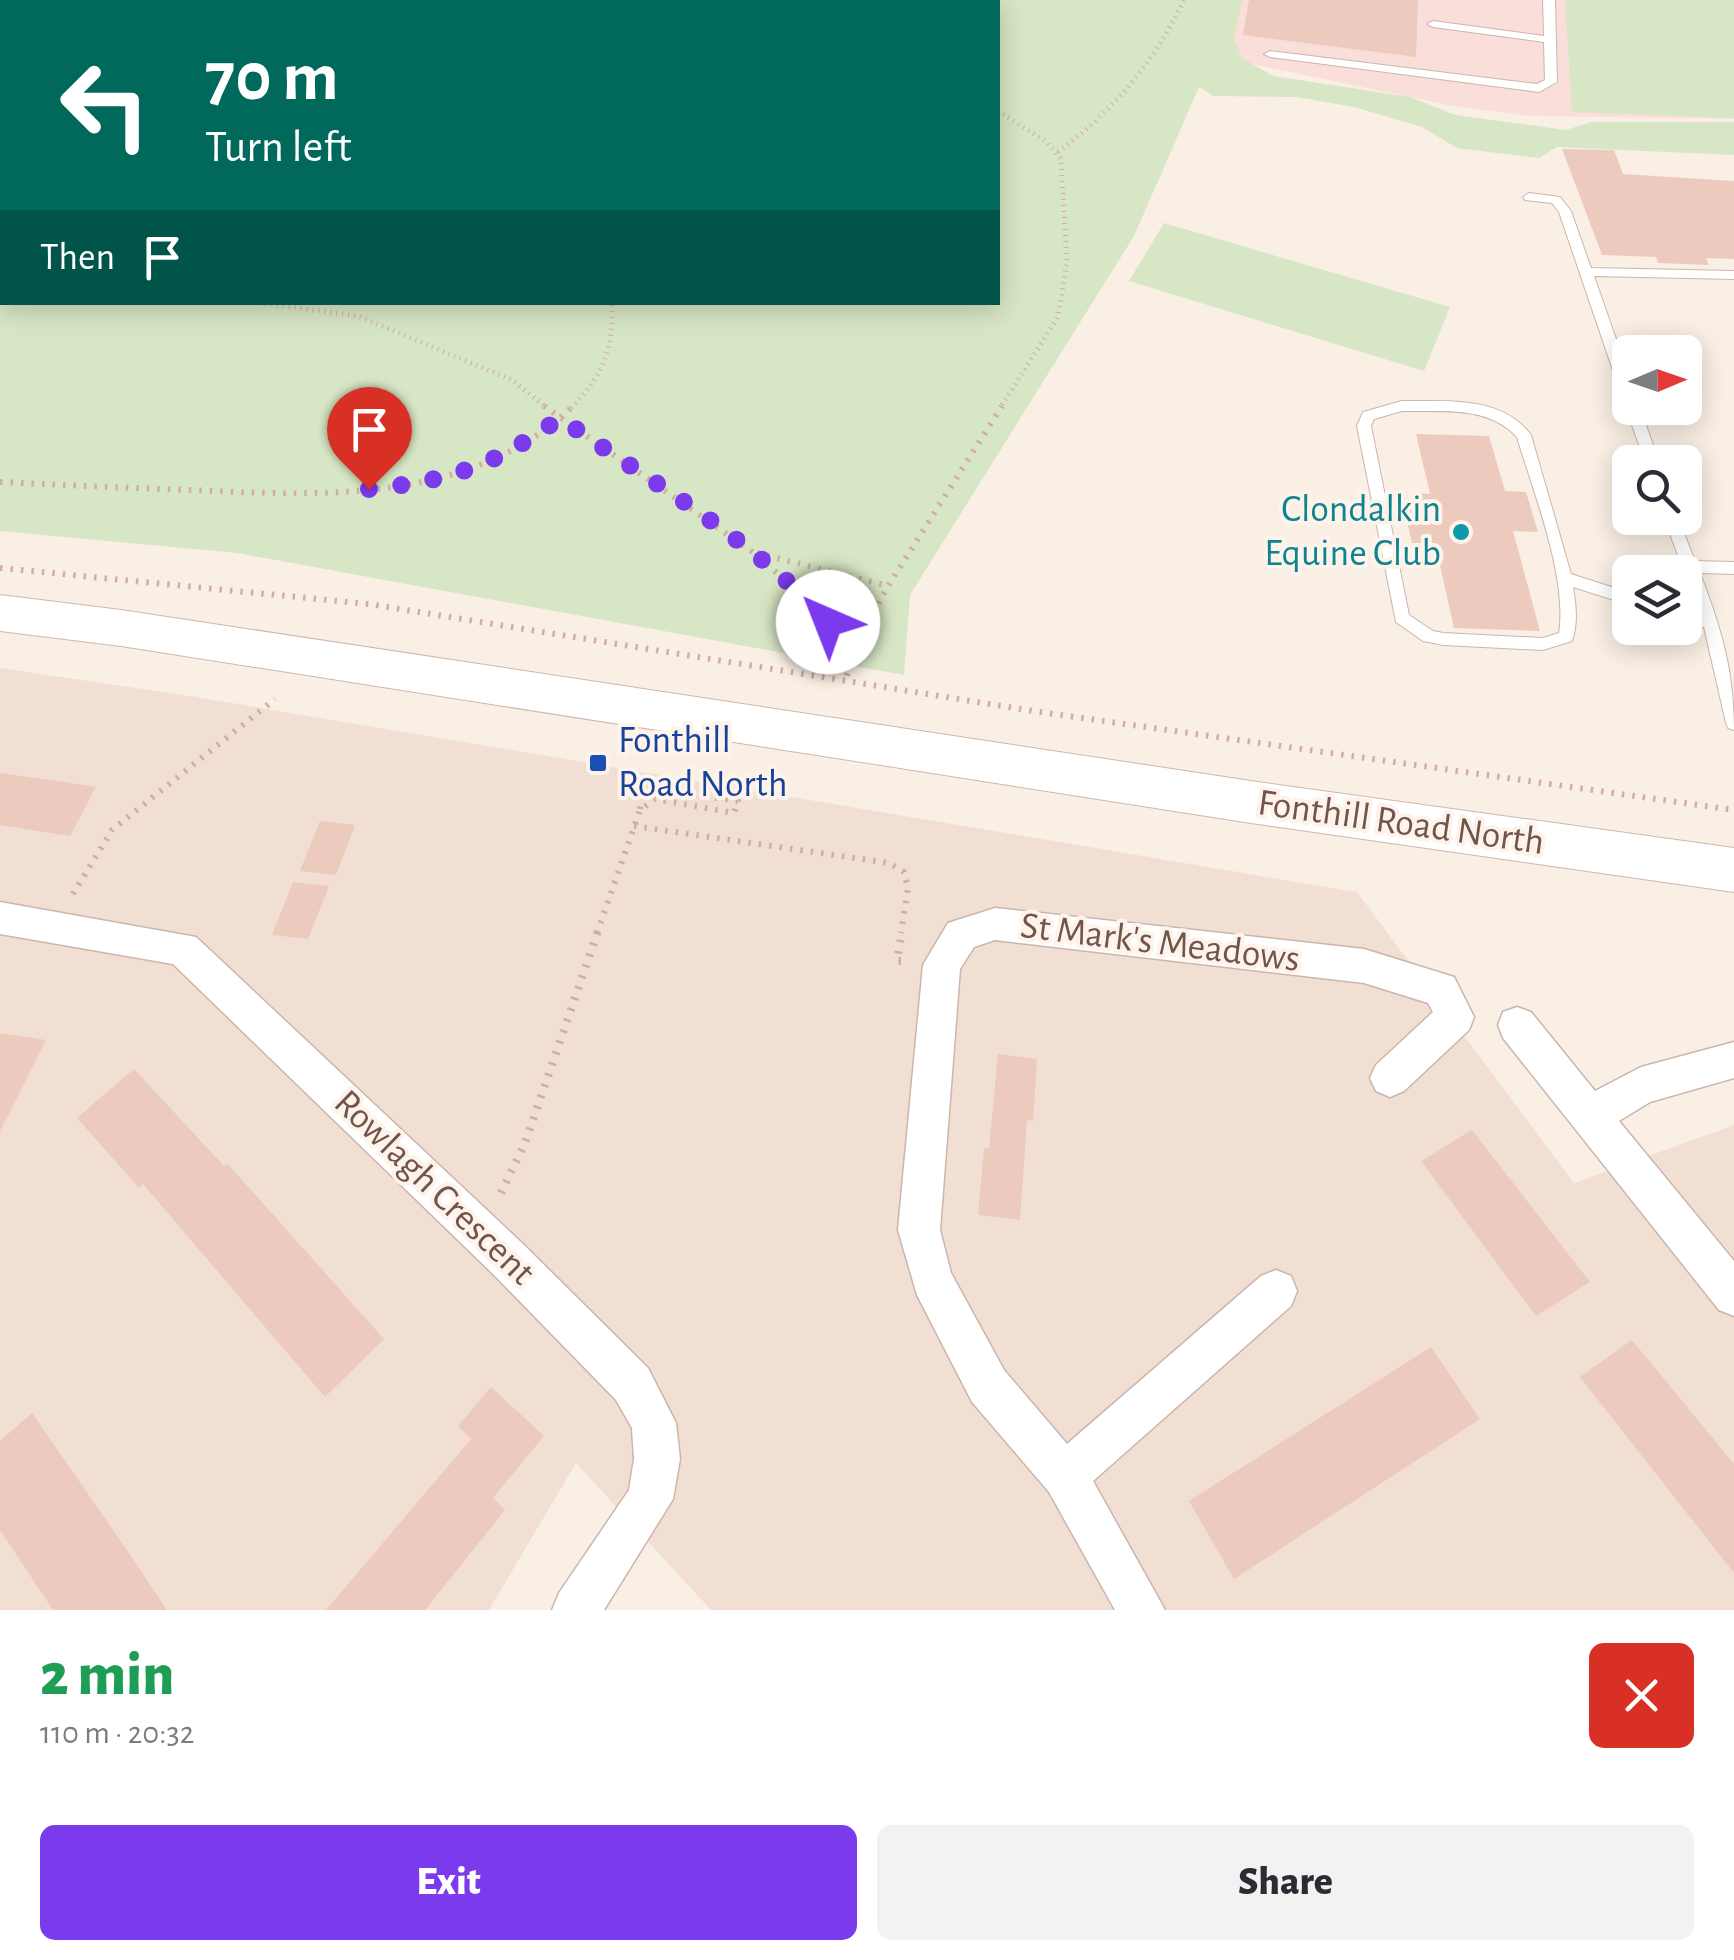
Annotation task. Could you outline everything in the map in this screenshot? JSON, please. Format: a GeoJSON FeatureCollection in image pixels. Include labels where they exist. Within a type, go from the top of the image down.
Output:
{"type":"FeatureCollection","features":[{"type":"Feature","properties":{"kind":"main road","name":"Fonthill Road North"},"geometry":{"type":"LineString","coordinates":[[0,613],[121,628],[1251,802],[1734,870]]}},
{"type":"Feature","properties":{"kind":"street","name":"Rowlagh Crescent"},"geometry":{"type":"LineString","coordinates":[[0,918],[183,949],[617,1366],[654,1423],[657,1459],[650,1499],[576,1610]]}},
{"type":"Feature","properties":{"kind":"street","name":"St Mark's Meadows"},"geometry":{"type":"LineString","coordinates":[[942,966],[961,936],[996,924],[1364,966],[1441,989],[1455,1016],[1390,1078]]}},
{"type":"Feature","properties":{"kind":"street"},"geometry":{"type":"LineString","coordinates":[[942,966],[919,1230],[932,1280],[988,1386],[1065,1476],[1140,1610]]}},
{"type":"Feature","properties":{"kind":"street"},"geometry":{"type":"LineString","coordinates":[[1516,1025],[1734,1295]]}},
{"type":"Feature","properties":{"kind":"street"},"geometry":{"type":"LineString","coordinates":[[1590,1116],[1641,1086],[1734,1060]]}},
{"type":"Feature","properties":{"kind":"street"},"geometry":{"type":"LineString","coordinates":[[1065,1476],[1276,1291]]}},
{"type":"Feature","properties":{"kind":"lane"},"geometry":{"type":"LineString","coordinates":[[1270,54],[1527,88],[1551,82],[1549,0]]}},
{"type":"Feature","properties":{"kind":"lane"},"geometry":{"type":"LineString","coordinates":[[1432,24],[1552,40]]}},
{"type":"Feature","properties":{"kind":"lane"},"geometry":{"type":"LineString","coordinates":[[1529,197],[1556,200],[1566,211],[1612,350]]}},
{"type":"Feature","properties":{"kind":"lane"},"geometry":{"type":"LineString","coordinates":[[1584,272],[1734,276]]}},
{"type":"Feature","properties":{"kind":"lane"},"geometry":{"type":"LineString","coordinates":[[1402,406],[1488,410],[1516,424],[1524,435],[1563,578],[1572,624],[1566,638],[1555,643],[1443,639],[1414,629],[1402,618],[1364,426],[1368,416],[1402,406]]}},
{"type":"Feature","properties":{"kind":"lane"},"geometry":{"type":"LineString","coordinates":[[1702,568],[1734,568]]}},
{"type":"Feature","properties":{"kind":"lane"},"geometry":{"type":"LineString","coordinates":[[1563,578],[1612,593]]}},
{"type":"Feature","properties":{"kind":"lane"},"geometry":{"type":"LineString","coordinates":[[1702,601],[1726,647],[1734,723]]}},
{"type":"Feature","properties":{"kind":"lane"},"geometry":{"type":"LineString","coordinates":[[1702,620],[1711,622]]}},
{"type":"Feature","properties":{"kind":"path"},"geometry":{"type":"LineString","coordinates":[[1058,152],[1100,121],[1136,82],[1167,41],[1184,0]]}},
{"type":"Feature","properties":{"kind":"path"},"geometry":{"type":"LineString","coordinates":[[845,682],[854,650],[888,586],[1058,317],[1067,262],[1067,216],[1058,152],[1000,112]]}},
{"type":"Feature","properties":{"kind":"path"},"geometry":{"type":"LineString","coordinates":[[275,305],[358,316],[512,380],[750,551],[804,595],[854,650]]}},
{"type":"Feature","properties":{"kind":"path"},"geometry":{"type":"LineString","coordinates":[[0,482],[331,493],[407,486],[462,474],[512,453],[560,418],[590,389],[612,352],[612,305]]}},
{"type":"Feature","properties":{"kind":"path"},"geometry":{"type":"LineString","coordinates":[[750,551],[888,586]]}},
{"type":"Feature","properties":{"kind":"path"},"geometry":{"type":"LineString","coordinates":[[0,568],[368,604],[845,682],[1734,810]]}},
{"type":"Feature","properties":{"kind":"path"},"geometry":{"type":"LineString","coordinates":[[72,895],[112,830],[275,699]]}},
{"type":"Feature","properties":{"kind":"path"},"geometry":{"type":"LineString","coordinates":[[498,1198],[526,1143],[640,810],[644,782],[652,773],[658,789],[738,801],[734,812],[655,799],[640,810]]}},
{"type":"Feature","properties":{"kind":"path"},"geometry":{"type":"LineString","coordinates":[[634,826],[889,863],[904,872],[908,888],[897,961],[942,966]]}},
{"type":"Feature","properties":{"kind":"shaded area"},"geometry":{"type":"Polygon","coordinates":[[[1226,0],[1734,0],[1734,119],[1530,116],[1453,106],[1218,57],[1226,0]]]}},
{"type":"Feature","properties":{"kind":"shaded area"},"geometry":{"type":"Polygon","coordinates":[[[0,668],[190,696],[1357,892],[1574,1183],[1734,1125],[1734,1610],[711,1610],[576,1463],[489,1610],[0,1610],[0,668]]]}},
{"type":"Feature","properties":{"kind":"green space"},"geometry":{"type":"Polygon","coordinates":[[[1000,0],[1242,0],[1234,38],[1242,58],[1273,76],[1410,97],[1455,115],[1566,130],[1591,122],[1734,122],[1734,155],[1557,147],[1539,158],[1457,148],[1422,127],[1354,107],[1297,97],[1213,96],[1199,87],[1134,236],[910,595],[904,675],[237,553],[0,531],[0,305],[1000,305],[1000,0]]]}},
{"type":"Feature","properties":{"kind":"green space"},"geometry":{"type":"Polygon","coordinates":[[[1565,0],[1734,0],[1734,118],[1572,112],[1565,0]]]}},
{"type":"Feature","properties":{"kind":"green space"},"geometry":{"type":"Polygon","coordinates":[[[1164,223],[1450,307],[1424,371],[1129,281],[1164,223]]]}},
{"type":"Feature","properties":{"kind":"building"},"geometry":{"type":"Polygon","coordinates":[[[1249,0],[1418,0],[1416,57],[1243,35],[1249,0]]]}},
{"type":"Feature","properties":{"kind":"building"},"geometry":{"type":"Polygon","coordinates":[[[1562,149],[1614,150],[1623,174],[1734,181],[1734,259],[1706,258],[1709,265],[1658,263],[1656,257],[1602,255],[1562,149]]]}},
{"type":"Feature","properties":{"kind":"building","name":"Clondalkin Equine Club"},"geometry":{"type":"Polygon","coordinates":[[[1416,434],[1489,436],[1505,491],[1526,492],[1538,532],[1513,531],[1540,631],[1454,628],[1435,543],[1412,543],[1403,504],[1418,504],[1415,493],[1430,494],[1416,434]]]}},
{"type":"Feature","properties":{"kind":"building"},"geometry":{"type":"Polygon","coordinates":[[[0,773],[96,787],[70,836],[0,825],[0,773]]]}},
{"type":"Feature","properties":{"kind":"building"},"geometry":{"type":"Polygon","coordinates":[[[320,821],[355,825],[336,875],[300,871],[320,821]]]}},
{"type":"Feature","properties":{"kind":"building"},"geometry":{"type":"Polygon","coordinates":[[[293,882],[329,886],[308,939],[272,935],[293,882]]]}},
{"type":"Feature","properties":{"kind":"building"},"geometry":{"type":"Polygon","coordinates":[[[0,1033],[46,1040],[0,1131],[0,1033]]]}},
{"type":"Feature","properties":{"kind":"building"},"geometry":{"type":"Polygon","coordinates":[[[998,1054],[1037,1059],[1033,1121],[1027,1120],[1020,1220],[978,1215],[998,1054]]]}},
{"type":"Feature","properties":{"kind":"building"},"geometry":{"type":"Polygon","coordinates":[[[134,1069],[224,1166],[227,1163],[384,1339],[325,1397],[143,1184],[139,1188],[77,1118],[134,1069]]]}},
{"type":"Feature","properties":{"kind":"building"},"geometry":{"type":"Polygon","coordinates":[[[1472,1130],[1590,1282],[1536,1316],[1421,1161],[1472,1130]]]}},
{"type":"Feature","properties":{"kind":"building"},"geometry":{"type":"Polygon","coordinates":[[[1632,1340],[1734,1464],[1734,1573],[1580,1377],[1632,1340]]]}},
{"type":"Feature","properties":{"kind":"building"},"geometry":{"type":"Polygon","coordinates":[[[1431,1347],[1480,1419],[1234,1579],[1189,1501],[1431,1347]]]}},
{"type":"Feature","properties":{"kind":"building"},"geometry":{"type":"Polygon","coordinates":[[[491,1387],[544,1436],[493,1498],[505,1510],[425,1610],[326,1610],[471,1439],[458,1426],[491,1387]]]}},
{"type":"Feature","properties":{"kind":"building"},"geometry":{"type":"Polygon","coordinates":[[[32,1413],[167,1610],[53,1610],[0,1530],[0,1441],[32,1413]]]}},
{"type":"Feature","properties":{"kind":"place","name":"Clondalkin Equine Club"},"geometry":{"type":"Point","coordinates":[1461,532]}},
{"type":"Feature","properties":{"kind":"place","name":"Fonthill Road North"},"geometry":{"type":"Point","coordinates":[598,763]}},
{"type":"Feature","properties":{"kind":"route"},"geometry":{"type":"LineString","coordinates":[[369,489],[407,486],[462,474],[512,453],[560,418],[750,551],[804,595],[828,622]]}}]}
